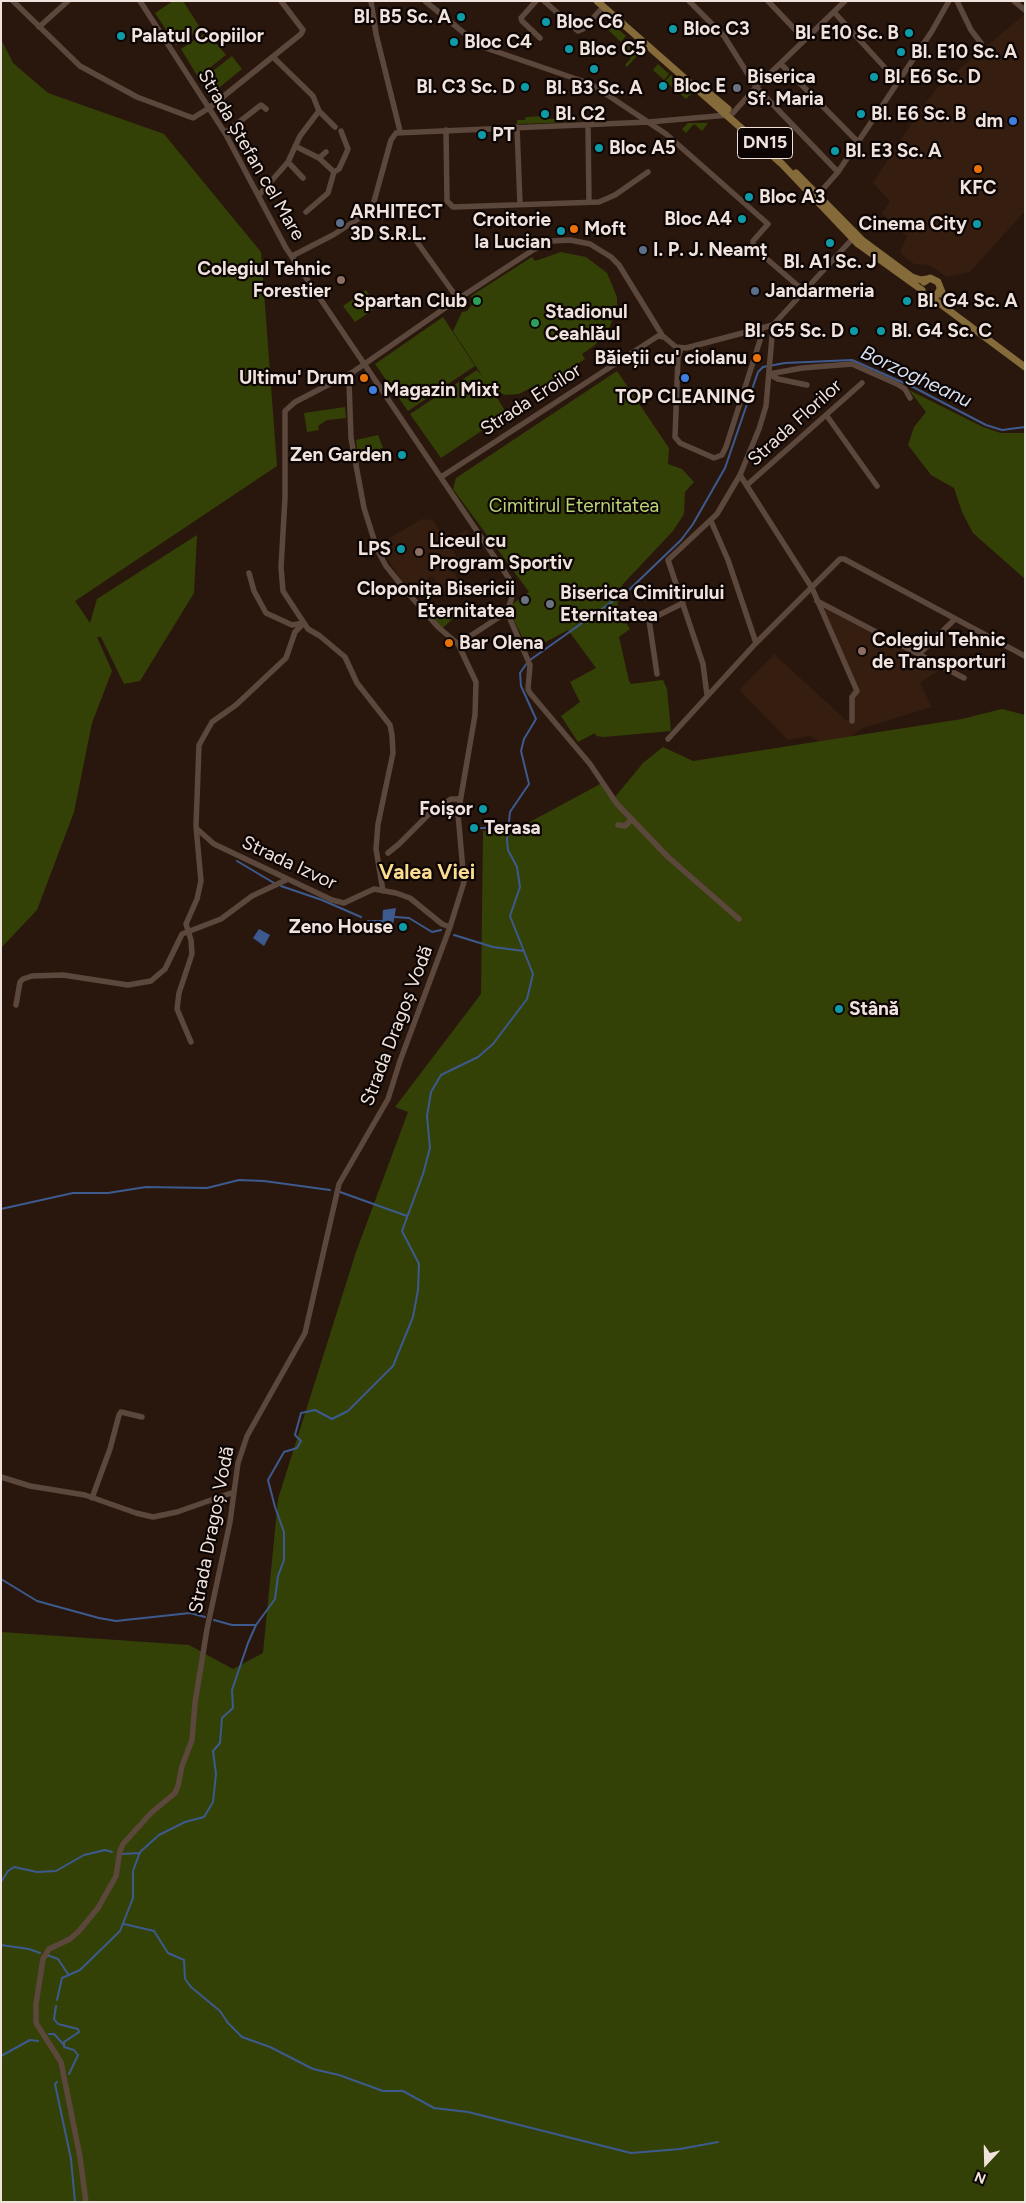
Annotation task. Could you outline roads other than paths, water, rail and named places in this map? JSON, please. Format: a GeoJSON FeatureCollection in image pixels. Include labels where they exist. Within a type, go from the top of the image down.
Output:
{"type":"FeatureCollection","features":[{"type":"Feature","properties":{"kind":"main road","name":"DN15"},"geometry":{"type":"LineString","coordinates":[[597,1],[603,4],[730,114],[815,192],[854,236],[912,277],[918,280],[936,280],[949,310]]}},
{"type":"Feature","properties":{"kind":"main road","name":"DN15"},"geometry":{"type":"LineString","coordinates":[[730,114],[854,236],[922,290],[925,295],[949,310],[1025,366]]}},
{"type":"Feature","properties":{"kind":"main road"},"geometry":{"type":"LineString","coordinates":[[922,290],[923,284],[927,279]]}},
{"type":"Feature","properties":{"kind":"main road"},"geometry":{"type":"LineString","coordinates":[[930,297],[937,295],[940,289]]}},
{"type":"Feature","properties":{"kind":"street"},"geometry":{"type":"LineString","coordinates":[[13,1],[80,66],[137,97],[192,118],[209,108],[301,34],[303,30],[282,1]]}},
{"type":"Feature","properties":{"kind":"street"},"geometry":{"type":"LineString","coordinates":[[39,27],[68,1]]}},
{"type":"Feature","properties":{"kind":"street","name":"Strada Ștefan cel Mare"},"geometry":{"type":"LineString","coordinates":[[140,1],[225,133],[292,256],[510,580],[513,586],[512,597],[507,612]]}},
{"type":"Feature","properties":{"kind":"street"},"geometry":{"type":"LineString","coordinates":[[371,1],[376,34],[400,131]]}},
{"type":"Feature","properties":{"kind":"street"},"geometry":{"type":"LineString","coordinates":[[425,1],[480,46],[585,81],[649,122],[768,224],[753,241],[753,247],[804,291]]}},
{"type":"Feature","properties":{"kind":"street"},"geometry":{"type":"LineString","coordinates":[[536,1],[521,18],[540,38]]}},
{"type":"Feature","properties":{"kind":"street"},"geometry":{"type":"LineString","coordinates":[[544,1],[578,31],[583,30],[603,4]]}},
{"type":"Feature","properties":{"kind":"street"},"geometry":{"type":"LineString","coordinates":[[689,1],[724,36],[756,87],[838,172]]}},
{"type":"Feature","properties":{"kind":"street"},"geometry":{"type":"LineString","coordinates":[[768,1],[805,40]]}},
{"type":"Feature","properties":{"kind":"street"},"geometry":{"type":"LineString","coordinates":[[292,256],[333,235],[369,212],[391,140],[394,134],[400,131],[649,122],[730,114],[845,1]]}},
{"type":"Feature","properties":{"kind":"street"},"geometry":{"type":"LineString","coordinates":[[815,192],[823,189],[838,172],[949,1]]}},
{"type":"Feature","properties":{"kind":"street"},"geometry":{"type":"LineString","coordinates":[[957,1],[971,30],[981,43]]}},
{"type":"Feature","properties":{"kind":"street"},"geometry":{"type":"LineString","coordinates":[[1014,1],[1025,10]]}},
{"type":"Feature","properties":{"kind":"street"},"geometry":{"type":"LineString","coordinates":[[834,12],[898,82]]}},
{"type":"Feature","properties":{"kind":"street"},"geometry":{"type":"LineString","coordinates":[[274,57],[313,96],[319,111],[335,127]]}},
{"type":"Feature","properties":{"kind":"street"},"geometry":{"type":"LineString","coordinates":[[780,64],[858,142]]}},
{"type":"Feature","properties":{"kind":"street"},"geometry":{"type":"LineString","coordinates":[[225,133],[261,105],[266,109]]}},
{"type":"Feature","properties":{"kind":"street"},"geometry":{"type":"LineString","coordinates":[[259,196],[288,162],[319,111]]}},
{"type":"Feature","properties":{"kind":"street"},"geometry":{"type":"LineString","coordinates":[[588,124],[589,201]]}},
{"type":"Feature","properties":{"kind":"street"},"geometry":{"type":"LineString","coordinates":[[517,127],[520,204]]}},
{"type":"Feature","properties":{"kind":"street"},"geometry":{"type":"LineString","coordinates":[[446,130],[448,204],[453,207],[599,202],[615,195],[648,172]]}},
{"type":"Feature","properties":{"kind":"street"},"geometry":{"type":"LineString","coordinates":[[306,212],[328,193],[334,172],[339,169],[348,151],[342,131]]}},
{"type":"Feature","properties":{"kind":"street"},"geometry":{"type":"LineString","coordinates":[[296,146],[319,158],[334,172]]}},
{"type":"Feature","properties":{"kind":"street"},"geometry":{"type":"LineString","coordinates":[[319,158],[326,152]]}},
{"type":"Feature","properties":{"kind":"street"},"geometry":{"type":"LineString","coordinates":[[288,162],[303,178]]}},
{"type":"Feature","properties":{"kind":"street"},"geometry":{"type":"LineString","coordinates":[[412,235],[458,298]]}},
{"type":"Feature","properties":{"kind":"street"},"geometry":{"type":"LineString","coordinates":[[383,891],[376,849],[378,824],[394,743],[390,725],[357,683],[345,657],[320,636],[308,629],[283,591],[281,579],[285,411],[295,402],[353,372],[458,298],[545,243],[558,240],[579,241],[602,250],[619,265],[662,335],[672,345],[681,348],[761,330],[773,325],[854,236]]}},
{"type":"Feature","properties":{"kind":"street","name":"Strada Florilor"},"geometry":{"type":"LineString","coordinates":[[683,603],[668,560],[711,521],[740,475],[763,418],[773,325]]}},
{"type":"Feature","properties":{"kind":"street"},"geometry":{"type":"LineString","coordinates":[[681,348],[678,357],[675,437],[680,443],[714,458],[722,454],[726,447],[762,334],[761,330]]}},
{"type":"Feature","properties":{"kind":"street","name":"Strada Eroilor"},"geometry":{"type":"LineString","coordinates":[[441,477],[652,339],[662,335]]}},
{"type":"Feature","properties":{"kind":"street","name":"Strada Florilor"},"geometry":{"type":"LineString","coordinates":[[769,372],[852,364],[897,384],[905,390],[910,398]]}},
{"type":"Feature","properties":{"kind":"street","name":"Strada Dragoș Vodă"},"geometry":{"type":"LineString","coordinates":[[86,2202],[81,2162],[61,2062],[36,2023],[38,1989],[43,1959],[46,1952],[70,1939],[98,1908],[116,1876],[123,1844],[151,1813],[170,1798],[178,1786],[182,1766],[188,1755],[194,1730],[194,1703],[207,1629],[230,1522],[238,1463],[247,1436],[305,1333],[339,1184],[388,1099],[400,1061],[450,927],[464,882],[458,814],[475,715],[477,690],[472,669],[458,644],[438,628],[413,599],[386,566],[377,549],[364,508],[351,438],[349,381],[353,372]]}},
{"type":"Feature","properties":{"kind":"street","name":"Strada Florilor"},"geometry":{"type":"LineString","coordinates":[[769,372],[778,379],[807,385]]}},
{"type":"Feature","properties":{"kind":"street","name":"Strada Florilor"},"geometry":{"type":"LineString","coordinates":[[747,486],[862,383]]}},
{"type":"Feature","properties":{"kind":"street"},"geometry":{"type":"LineString","coordinates":[[827,416],[877,486]]}},
{"type":"Feature","properties":{"kind":"street"},"geometry":{"type":"LineString","coordinates":[[740,475],[812,588],[857,691],[852,697],[852,721]]}},
{"type":"Feature","properties":{"kind":"street"},"geometry":{"type":"LineString","coordinates":[[711,521],[728,560],[756,643]]}},
{"type":"Feature","properties":{"kind":"street"},"geometry":{"type":"LineString","coordinates":[[668,739],[756,643],[840,559],[844,559],[1025,656]]}},
{"type":"Feature","properties":{"kind":"street"},"geometry":{"type":"LineString","coordinates":[[249,572],[254,591],[266,613],[292,625],[304,623]]}},
{"type":"Feature","properties":{"kind":"street"},"geometry":{"type":"LineString","coordinates":[[817,601],[920,653],[964,678]]}},
{"type":"Feature","properties":{"kind":"street"},"geometry":{"type":"LineString","coordinates":[[656,674],[648,620],[683,603],[703,664],[707,695]]}},
{"type":"Feature","properties":{"kind":"street"},"geometry":{"type":"LineString","coordinates":[[458,644],[507,612],[530,664],[528,689],[530,693],[581,752],[617,804],[691,878],[739,919]]}},
{"type":"Feature","properties":{"kind":"street"},"geometry":{"type":"LineString","coordinates":[[920,653],[955,619]]}},
{"type":"Feature","properties":{"kind":"street"},"geometry":{"type":"LineString","coordinates":[[191,1042],[177,1009],[179,993],[192,954],[186,924],[198,899],[201,881],[197,829],[197,762],[199,745],[202,736],[212,722],[236,705],[286,658],[295,632],[304,623]]}},
{"type":"Feature","properties":{"kind":"street"},"geometry":{"type":"LineString","coordinates":[[388,852],[400,844],[431,812],[451,800],[460,799]]}},
{"type":"Feature","properties":{"kind":"street"},"geometry":{"type":"LineString","coordinates":[[618,825],[625,826],[632,819]]}},
{"type":"Feature","properties":{"kind":"street","name":"Strada Izvor"},"geometry":{"type":"LineString","coordinates":[[197,829],[214,844],[286,880],[338,902],[348,902],[366,891],[374,889],[383,891],[410,898],[442,924],[450,927]]}},
{"type":"Feature","properties":{"kind":"street"},"geometry":{"type":"LineString","coordinates":[[16,1005],[20,982],[32,976],[63,975],[128,985],[151,981],[165,969],[182,934],[221,919],[252,896],[286,880]]}},
{"type":"Feature","properties":{"kind":"street"},"geometry":{"type":"LineString","coordinates":[[92,1498],[110,1449],[118,1415],[121,1412],[142,1417]]}},
{"type":"Feature","properties":{"kind":"street"},"geometry":{"type":"LineString","coordinates":[[1,1477],[30,1486],[92,1498],[153,1517],[178,1512],[234,1492]]}},
{"type":"Feature","properties":{"kind":"water"},"geometry":{"type":"Polygon","coordinates":[[[396,908],[393,925],[389,933],[382,930],[383,910],[396,908]]]}},
{"type":"Feature","properties":{"kind":"water"},"geometry":{"type":"Polygon","coordinates":[[[259,929],[270,935],[264,946],[253,938],[259,929]]]}},
{"type":"Feature","properties":{"kind":"waterway","name":"Borzogheanu"},"geometry":{"type":"LineString","coordinates":[[530,660],[630,589],[681,540],[693,524],[725,468],[758,372],[763,367],[785,363],[852,360],[913,387],[986,425],[1002,430],[1025,427]]}},
{"type":"Feature","properties":{"kind":"waterway"},"geometry":{"type":"LineString","coordinates":[[57,2000],[62,1978],[80,1970],[120,1931],[133,1898],[133,1871],[140,1852],[159,1835],[185,1822],[204,1817],[213,1802],[216,1774],[213,1751],[220,1743],[222,1718],[233,1708],[232,1690],[248,1643],[256,1625],[275,1599],[278,1576],[284,1560],[284,1532],[268,1480],[284,1452],[297,1448],[301,1441],[295,1435],[301,1413],[315,1410],[332,1419],[348,1411],[393,1366],[413,1317],[418,1290],[419,1264],[402,1231],[423,1174],[430,1148],[427,1116],[431,1092],[441,1075],[478,1057],[493,1044],[527,999],[533,974],[510,916],[520,887],[517,867],[508,850],[507,840],[510,812],[529,784],[521,751],[524,739],[536,719],[521,686],[520,673],[527,663]]}},
{"type":"Feature","properties":{"kind":"waterway"},"geometry":{"type":"LineString","coordinates":[[481,828],[494,828],[508,823]]}},
{"type":"Feature","properties":{"kind":"waterway"},"geometry":{"type":"LineString","coordinates":[[237,861],[274,883]]}},
{"type":"Feature","properties":{"kind":"waterway"},"geometry":{"type":"LineString","coordinates":[[281,886],[322,900],[361,917]]}},
{"type":"Feature","properties":{"kind":"waterway"},"geometry":{"type":"LineString","coordinates":[[395,917],[409,918],[432,932],[441,930]]}},
{"type":"Feature","properties":{"kind":"waterway"},"geometry":{"type":"LineString","coordinates":[[368,921],[382,921]]}},
{"type":"Feature","properties":{"kind":"waterway"},"geometry":{"type":"LineString","coordinates":[[454,935],[493,947],[524,951]]}},
{"type":"Feature","properties":{"kind":"waterway"},"geometry":{"type":"LineString","coordinates":[[1,1209],[73,1193],[108,1193],[146,1187],[207,1188],[239,1180],[264,1181],[330,1190]]}},
{"type":"Feature","properties":{"kind":"waterway"},"geometry":{"type":"LineString","coordinates":[[340,1192],[407,1216]]}},
{"type":"Feature","properties":{"kind":"waterway"},"geometry":{"type":"LineString","coordinates":[[1,1579],[37,1601],[99,1618],[116,1621],[190,1613],[205,1617]]}},
{"type":"Feature","properties":{"kind":"waterway"},"geometry":{"type":"LineString","coordinates":[[214,1620],[232,1625],[256,1625]]}},
{"type":"Feature","properties":{"kind":"waterway"},"geometry":{"type":"LineString","coordinates":[[1,1882],[8,1871],[14,1867],[37,1872],[56,1871],[84,1855],[105,1850],[112,1852]]}},
{"type":"Feature","properties":{"kind":"waterway"},"geometry":{"type":"LineString","coordinates":[[122,1854],[140,1853]]}},
{"type":"Feature","properties":{"kind":"waterway"},"geometry":{"type":"LineString","coordinates":[[124,1924],[154,1931],[168,1953],[184,1960],[185,1979],[191,1987],[220,2011],[228,2023],[242,2037],[270,2047],[313,2069],[339,2075],[383,2091],[403,2091],[434,2108],[468,2112],[631,2153],[680,2149],[718,2142]]}},
{"type":"Feature","properties":{"kind":"waterway"},"geometry":{"type":"LineString","coordinates":[[1,1945],[29,1949],[40,1953]]}},
{"type":"Feature","properties":{"kind":"waterway"},"geometry":{"type":"LineString","coordinates":[[47,1955],[58,1959],[68,1974]]}},
{"type":"Feature","properties":{"kind":"waterway"},"geometry":{"type":"LineString","coordinates":[[56,2006],[54,2019],[58,2024],[78,2029],[79,2032],[64,2042],[64,2047],[74,2050],[78,2055],[69,2074]]}},
{"type":"Feature","properties":{"kind":"waterway"},"geometry":{"type":"LineString","coordinates":[[49,2034],[54,2034],[64,2045]]}},
{"type":"Feature","properties":{"kind":"waterway"},"geometry":{"type":"LineString","coordinates":[[1,2056],[30,2040],[38,2041]]}},
{"type":"Feature","properties":{"kind":"waterway"},"geometry":{"type":"LineString","coordinates":[[57,2082],[55,2084],[71,2159],[75,2202]]}},
{"type":"Feature","properties":{"kind":"place","name":"Bl. B5 Sc. A"},"geometry":{"type":"Point","coordinates":[461,17]}},
{"type":"Feature","properties":{"kind":"place","name":"Bloc C6"},"geometry":{"type":"Point","coordinates":[546,22]}},
{"type":"Feature","properties":{"kind":"place","name":"Bloc C3"},"geometry":{"type":"Point","coordinates":[673,29]}},
{"type":"Feature","properties":{"kind":"place","name":"Bl. E10 Sc. B"},"geometry":{"type":"Point","coordinates":[909,33]}},
{"type":"Feature","properties":{"kind":"place","name":"Palatul Copiilor"},"geometry":{"type":"Point","coordinates":[121,36]}},
{"type":"Feature","properties":{"kind":"place","name":"Bloc C4"},"geometry":{"type":"Point","coordinates":[454,42]}},
{"type":"Feature","properties":{"kind":"place","name":"Bloc C5"},"geometry":{"type":"Point","coordinates":[569,49]}},
{"type":"Feature","properties":{"kind":"place","name":"Bl. E10 Sc. A"},"geometry":{"type":"Point","coordinates":[901,52]}},
{"type":"Feature","properties":{"kind":"place","name":"Bl. B3 Sc. A"},"geometry":{"type":"Point","coordinates":[594,69]}},
{"type":"Feature","properties":{"kind":"place","name":"Bl. E6 Sc. D"},"geometry":{"type":"Point","coordinates":[874,77]}},
{"type":"Feature","properties":{"kind":"place","name":"Bloc E"},"geometry":{"type":"Point","coordinates":[663,86]}},
{"type":"Feature","properties":{"kind":"place","name":"Bl. C3 Sc. D"},"geometry":{"type":"Point","coordinates":[525,87]}},
{"type":"Feature","properties":{"kind":"place","name":"Biserica Sf. Maria"},"geometry":{"type":"Point","coordinates":[737,88]}},
{"type":"Feature","properties":{"kind":"place","name":"Bl. C2"},"geometry":{"type":"Point","coordinates":[545,114]}},
{"type":"Feature","properties":{"kind":"place","name":"Bl. E6 Sc. B"},"geometry":{"type":"Point","coordinates":[861,114]}},
{"type":"Feature","properties":{"kind":"place","name":"dm"},"geometry":{"type":"Point","coordinates":[1013,121]}},
{"type":"Feature","properties":{"kind":"place","name":"PT"},"geometry":{"type":"Point","coordinates":[482,135]}},
{"type":"Feature","properties":{"kind":"place","name":"Bloc A5"},"geometry":{"type":"Point","coordinates":[599,148]}},
{"type":"Feature","properties":{"kind":"place","name":"Bl. E3 Sc. A"},"geometry":{"type":"Point","coordinates":[835,151]}},
{"type":"Feature","properties":{"kind":"place","name":"KFC"},"geometry":{"type":"Point","coordinates":[978,169]}},
{"type":"Feature","properties":{"kind":"place","name":"Bloc A3"},"geometry":{"type":"Point","coordinates":[749,197]}},
{"type":"Feature","properties":{"kind":"place","name":"Bloc A4"},"geometry":{"type":"Point","coordinates":[742,219]}},
{"type":"Feature","properties":{"kind":"place","name":"ARHITECT 3D S.R.L."},"geometry":{"type":"Point","coordinates":[340,223]}},
{"type":"Feature","properties":{"kind":"place","name":"Cinema City"},"geometry":{"type":"Point","coordinates":[977,224]}},
{"type":"Feature","properties":{"kind":"place","name":"Moft"},"geometry":{"type":"Point","coordinates":[574,229]}},
{"type":"Feature","properties":{"kind":"place","name":"Croitorie la Lucian"},"geometry":{"type":"Point","coordinates":[561,231]}},
{"type":"Feature","properties":{"kind":"place","name":"Bl. A1 Sc. J"},"geometry":{"type":"Point","coordinates":[830,243]}},
{"type":"Feature","properties":{"kind":"place","name":"I. P. J. Neamț"},"geometry":{"type":"Point","coordinates":[643,250]}},
{"type":"Feature","properties":{"kind":"place","name":"Colegiul Tehnic Forestier"},"geometry":{"type":"Point","coordinates":[341,280]}},
{"type":"Feature","properties":{"kind":"place","name":"Jandarmeria"},"geometry":{"type":"Point","coordinates":[755,291]}},
{"type":"Feature","properties":{"kind":"place","name":"Spartan Club"},"geometry":{"type":"Point","coordinates":[477,301]}},
{"type":"Feature","properties":{"kind":"place","name":"Bl. G4 Sc. A"},"geometry":{"type":"Point","coordinates":[907,301]}},
{"type":"Feature","properties":{"kind":"place","name":"Stadionul Ceahlăul"},"geometry":{"type":"Point","coordinates":[535,323]}},
{"type":"Feature","properties":{"kind":"place","name":"Bl. G5 Sc. D"},"geometry":{"type":"Point","coordinates":[854,331]}},
{"type":"Feature","properties":{"kind":"place","name":"Bl. G4 Sc. C"},"geometry":{"type":"Point","coordinates":[881,331]}},
{"type":"Feature","properties":{"kind":"place","name":"Băieții cu' ciolanu"},"geometry":{"type":"Point","coordinates":[757,358]}},
{"type":"Feature","properties":{"kind":"place","name":"Ultimu' Drum"},"geometry":{"type":"Point","coordinates":[364,378]}},
{"type":"Feature","properties":{"kind":"place","name":"TOP CLEANING"},"geometry":{"type":"Point","coordinates":[685,378]}},
{"type":"Feature","properties":{"kind":"place","name":"Magazin Mixt"},"geometry":{"type":"Point","coordinates":[373,390]}},
{"type":"Feature","properties":{"kind":"place","name":"Zen Garden"},"geometry":{"type":"Point","coordinates":[402,455]}},
{"type":"Feature","properties":{"kind":"place","name":"LPS"},"geometry":{"type":"Point","coordinates":[401,549]}},
{"type":"Feature","properties":{"kind":"place","name":"Liceul cu Program Sportiv"},"geometry":{"type":"Point","coordinates":[419,552]}},
{"type":"Feature","properties":{"kind":"place","name":"Cloponița Bisericii Eternitatea"},"geometry":{"type":"Point","coordinates":[525,600]}},
{"type":"Feature","properties":{"kind":"place","name":"Biserica Cimitirului Eternitatea"},"geometry":{"type":"Point","coordinates":[550,604]}},
{"type":"Feature","properties":{"kind":"place","name":"Bar Olena"},"geometry":{"type":"Point","coordinates":[449,643]}},
{"type":"Feature","properties":{"kind":"place","name":"Colegiul Tehnic de Transporturi"},"geometry":{"type":"Point","coordinates":[862,651]}},
{"type":"Feature","properties":{"kind":"place","name":"Foișor"},"geometry":{"type":"Point","coordinates":[483,809]}},
{"type":"Feature","properties":{"kind":"place","name":"Terasa"},"geometry":{"type":"Point","coordinates":[474,828]}},
{"type":"Feature","properties":{"kind":"place","name":"Zeno House"},"geometry":{"type":"Point","coordinates":[403,927]}},
{"type":"Feature","properties":{"kind":"place","name":"Stână"},"geometry":{"type":"Point","coordinates":[839,1009]}},
{"type":"Feature","properties":{"kind":"district","name":"Valea Viei"},"geometry":{"type":"Point","coordinates":[427,873]}},
{"type":"Feature","properties":{"kind":"park label","name":"Cimitirul Eternitatea"},"geometry":{"type":"Point","coordinates":[574,506]}}]}
